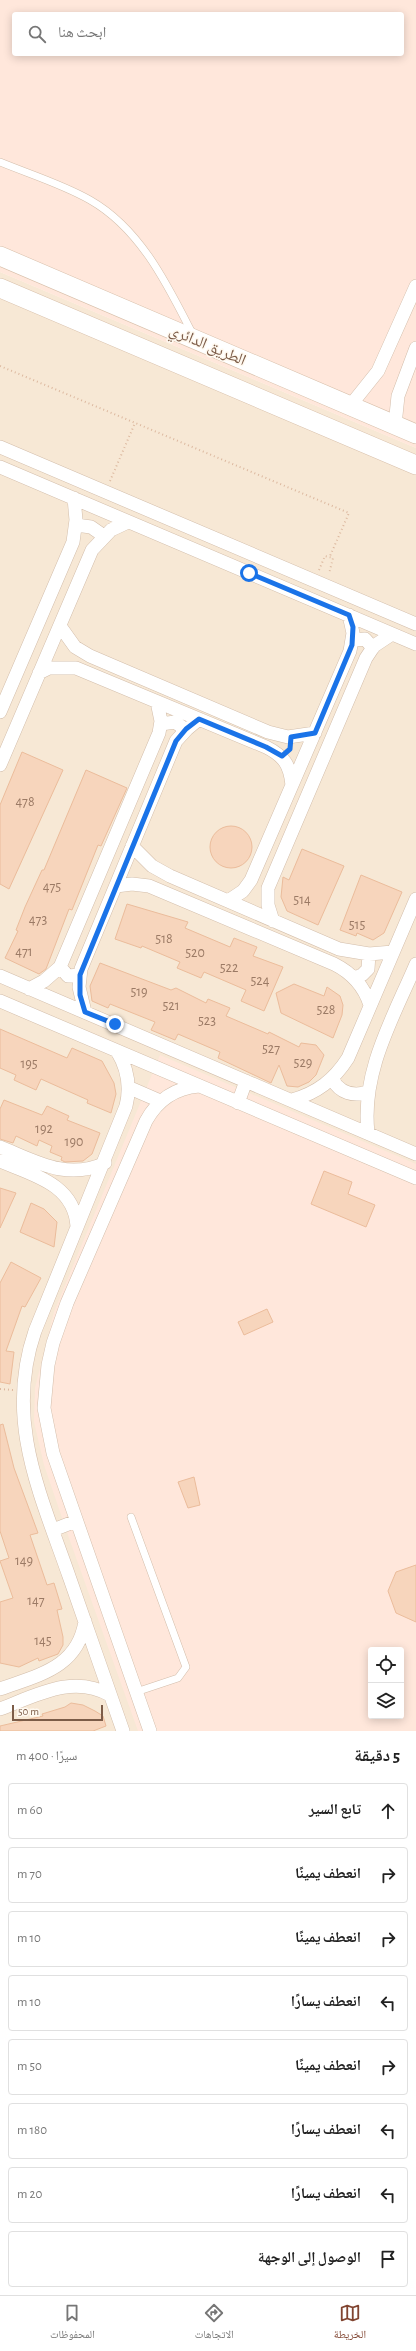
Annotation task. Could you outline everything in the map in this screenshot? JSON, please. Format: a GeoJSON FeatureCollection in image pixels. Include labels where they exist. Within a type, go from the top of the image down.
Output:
{"type":"FeatureCollection","features":[{"type":"Feature","properties":{"kind":"main road","name":"الطريق الدائري"},"geometry":{"type":"LineString","coordinates":[[0,256],[195,338],[416,434]]}},
{"type":"Feature","properties":{"kind":"main road"},"geometry":{"type":"LineString","coordinates":[[18,295],[20,280],[32,270]]}},
{"type":"Feature","properties":{"kind":"main road","name":"الطريق الدائري"},"geometry":{"type":"LineString","coordinates":[[0,288],[416,465]]}},
{"type":"Feature","properties":{"kind":"street"},"geometry":{"type":"LineString","coordinates":[[350,406],[370,383],[382,364],[416,286]]}},
{"type":"Feature","properties":{"kind":"street"},"geometry":{"type":"LineString","coordinates":[[395,425],[398,396],[416,348]]}},
{"type":"Feature","properties":{"kind":"street"},"geometry":{"type":"LineString","coordinates":[[0,446],[416,624]]}},
{"type":"Feature","properties":{"kind":"street"},"geometry":{"type":"LineString","coordinates":[[0,467],[416,644]]}},
{"type":"Feature","properties":{"kind":"street"},"geometry":{"type":"LineString","coordinates":[[0,712],[69,552],[76,525],[74,498]]}},
{"type":"Feature","properties":{"kind":"street"},"geometry":{"type":"LineString","coordinates":[[0,765],[92,550],[104,536],[128,522]]}},
{"type":"Feature","properties":{"kind":"street"},"geometry":{"type":"LineString","coordinates":[[76,525],[91,527],[104,536]]}},
{"type":"Feature","properties":{"kind":"street"},"geometry":{"type":"LineString","coordinates":[[206,555],[214,538]]}},
{"type":"Feature","properties":{"kind":"street"},"geometry":{"type":"LineString","coordinates":[[228,901],[243,892],[251,880],[315,733],[353,640],[353,627],[349,615]]}},
{"type":"Feature","properties":{"kind":"street"},"geometry":{"type":"LineString","coordinates":[[60,626],[69,641],[82,652],[268,732],[291,737],[315,733]]}},
{"type":"Feature","properties":{"kind":"street"},"geometry":{"type":"LineString","coordinates":[[273,921],[268,905],[268,888],[366,658],[373,648],[392,634]]}},
{"type":"Feature","properties":{"kind":"street"},"geometry":{"type":"LineString","coordinates":[[353,640],[365,639],[373,648]]}},
{"type":"Feature","properties":{"kind":"street"},"geometry":{"type":"LineString","coordinates":[[76,668],[76,657],[82,652]]}},
{"type":"Feature","properties":{"kind":"street"},"geometry":{"type":"LineString","coordinates":[[39,673],[54,667],[76,668],[266,747],[282,756],[288,763],[292,785]]}},
{"type":"Feature","properties":{"kind":"street"},"geometry":{"type":"LineString","coordinates":[[29,989],[44,981],[60,966],[161,724],[157,702]]}},
{"type":"Feature","properties":{"kind":"street"},"geometry":{"type":"LineString","coordinates":[[85,1012],[80,995],[80,975],[176,741],[199,719]]}},
{"type":"Feature","properties":{"kind":"street"},"geometry":{"type":"LineString","coordinates":[[161,724],[175,722],[186,730]]}},
{"type":"Feature","properties":{"kind":"street"},"geometry":{"type":"LineString","coordinates":[[282,756],[290,749],[291,737]]}},
{"type":"Feature","properties":{"kind":"street"},"geometry":{"type":"LineString","coordinates":[[132,846],[157,869],[339,949],[369,954],[393,952]]}},
{"type":"Feature","properties":{"kind":"street"},"geometry":{"type":"LineString","coordinates":[[149,886],[145,881],[145,874],[150,869],[157,869]]}},
{"type":"Feature","properties":{"kind":"street"},"geometry":{"type":"LineString","coordinates":[[251,880],[258,886],[268,888]]}},
{"type":"Feature","properties":{"kind":"street"},"geometry":{"type":"LineString","coordinates":[[116,886],[132,884],[149,886],[334,964],[354,978],[364,990],[370,1005]]}},
{"type":"Feature","properties":{"kind":"street"},"geometry":{"type":"LineString","coordinates":[[292,1100],[313,1092],[332,1079],[348,1058],[416,898]]}},
{"type":"Feature","properties":{"kind":"street"},"geometry":{"type":"LineString","coordinates":[[354,978],[362,975],[368,969],[369,954]]}},
{"type":"Feature","properties":{"kind":"street"},"geometry":{"type":"LineString","coordinates":[[368,1133],[366,1116],[368,1092],[373,1067],[416,964]]}},
{"type":"Feature","properties":{"kind":"street"},"geometry":{"type":"LineString","coordinates":[[60,966],[68,976],[80,975]]}},
{"type":"Feature","properties":{"kind":"street"},"geometry":{"type":"LineString","coordinates":[[0,976],[416,1154]]}},
{"type":"Feature","properties":{"kind":"street"},"geometry":{"type":"LineString","coordinates":[[0,1001],[416,1178]]}},
{"type":"Feature","properties":{"kind":"street"},"geometry":{"type":"LineString","coordinates":[[117,1051],[125,1065],[130,1088],[124,1114],[28,1350],[22,1391],[22,1408],[27,1449],[53,1530],[123,1731]]}},
{"type":"Feature","properties":{"kind":"street"},"geometry":{"type":"LineString","coordinates":[[332,1079],[339,1088],[350,1094],[368,1092]]}},
{"type":"Feature","properties":{"kind":"street"},"geometry":{"type":"LineString","coordinates":[[238,1103],[246,1081]]}},
{"type":"Feature","properties":{"kind":"street"},"geometry":{"type":"LineString","coordinates":[[150,1731],[60,1476],[47,1430],[44,1408],[48,1365],[53,1344],[70,1295],[146,1121],[160,1101],[174,1092],[199,1086]]}},
{"type":"Feature","properties":{"kind":"street"},"geometry":{"type":"LineString","coordinates":[[130,1088],[160,1101]]}},
{"type":"Feature","properties":{"kind":"street"},"geometry":{"type":"LineString","coordinates":[[0,1147],[61,1171],[88,1170],[105,1163]]}},
{"type":"Feature","properties":{"kind":"street"},"geometry":{"type":"LineString","coordinates":[[0,1162],[51,1183],[60,1189],[75,1210],[78,1226]]}},
{"type":"Feature","properties":{"kind":"street"},"geometry":{"type":"LineString","coordinates":[[53,1530],[76,1521]]}},
{"type":"Feature","properties":{"kind":"street"},"geometry":{"type":"LineString","coordinates":[[3,1686],[51,1670],[68,1658],[80,1641],[85,1621]]}},
{"type":"Feature","properties":{"kind":"street"},"geometry":{"type":"LineString","coordinates":[[0,1709],[68,1686],[92,1687],[110,1695]]}},
{"type":"Feature","properties":{"kind":"lane"},"geometry":{"type":"LineString","coordinates":[[0,162],[91,200],[120,223],[144,250],[161,274],[195,338]]}},
{"type":"Feature","properties":{"kind":"lane"},"geometry":{"type":"LineString","coordinates":[[131,1517],[186,1667],[178,1678],[136,1692]]}},
{"type":"Feature","properties":{"kind":"path"},"geometry":{"type":"LineString","coordinates":[[0,366],[349,514],[330,556]]}},
{"type":"Feature","properties":{"kind":"path"},"geometry":{"type":"LineString","coordinates":[[106,491],[135,423]]}},
{"type":"Feature","properties":{"kind":"path"},"geometry":{"type":"LineString","coordinates":[[320,582],[325,556],[330,556]]}},
{"type":"Feature","properties":{"kind":"path"},"geometry":{"type":"LineString","coordinates":[[320,582],[334,559],[330,556]]}},
{"type":"Feature","properties":{"kind":"shaded area"},"geometry":{"type":"Polygon","coordinates":[[[0,0],[416,0],[416,448],[0,272],[0,0]]]}},
{"type":"Feature","properties":{"kind":"shaded area"},"geometry":{"type":"Polygon","coordinates":[[[0,272],[416,448],[416,1731],[0,1731],[0,272]]]}},
{"type":"Feature","properties":{"kind":"shaded area"},"geometry":{"type":"Polygon","coordinates":[[[160,1055],[416,1164],[416,1731],[138,1731],[44,1465],[34,1422],[35,1388],[54,1312],[160,1055]]]}},
{"type":"Feature","properties":{"kind":"building"},"geometry":{"type":"Polygon","coordinates":[[[22,752],[63,770],[9,889],[0,884],[0,805],[22,752]]]}},
{"type":"Feature","properties":{"kind":"building"},"geometry":{"type":"Polygon","coordinates":[[[86,770],[127,788],[101,846],[98,845],[72,910],[69,909],[46,969],[39,974],[5,958],[18,931],[16,930],[25,907],[42,870],[44,870],[86,770]]]}},
{"type":"Feature","properties":{"kind":"building"},"geometry":{"type":"Polygon","coordinates":[[[231,826],[246,832],[252,847],[246,862],[231,868],[216,862],[210,847],[216,832],[231,826]]]}},
{"type":"Feature","properties":{"kind":"building"},"geometry":{"type":"Polygon","coordinates":[[[302,849],[344,866],[318,925],[287,911],[281,897],[283,877],[289,880],[302,849]]]}},
{"type":"Feature","properties":{"kind":"building"},"geometry":{"type":"Polygon","coordinates":[[[361,875],[402,892],[384,933],[373,940],[357,933],[356,936],[340,930],[361,875]]]}},
{"type":"Feature","properties":{"kind":"building"},"geometry":{"type":"Polygon","coordinates":[[[127,904],[188,922],[185,928],[230,947],[234,938],[257,947],[253,956],[283,967],[264,1011],[241,1001],[246,990],[204,972],[201,978],[177,968],[180,962],[142,946],[141,948],[115,939],[127,904]]]}},
{"type":"Feature","properties":{"kind":"building"},"geometry":{"type":"Polygon","coordinates":[[[100,963],[171,990],[176,988],[206,1003],[208,999],[230,1008],[226,1016],[268,1034],[269,1032],[299,1047],[301,1043],[316,1045],[324,1055],[316,1075],[309,1082],[298,1087],[287,1086],[279,1065],[271,1083],[218,1058],[220,1052],[178,1034],[175,1040],[151,1030],[155,1022],[110,1004],[108,1008],[92,1001],[90,986],[100,963]]]}},
{"type":"Feature","properties":{"kind":"building"},"geometry":{"type":"Polygon","coordinates":[[[294,984],[324,996],[327,987],[340,996],[343,1005],[342,1015],[333,1038],[281,1013],[276,993],[294,984]]]}},
{"type":"Feature","properties":{"kind":"building"},"geometry":{"type":"Polygon","coordinates":[[[0,1029],[67,1058],[72,1048],[102,1061],[114,1083],[116,1094],[111,1113],[87,1103],[88,1100],[41,1079],[36,1090],[14,1080],[16,1075],[0,1068],[0,1029]]]}},
{"type":"Feature","properties":{"kind":"building"},"geometry":{"type":"Polygon","coordinates":[[[4,1100],[42,1115],[47,1106],[69,1116],[67,1120],[100,1133],[92,1154],[83,1161],[65,1162],[61,1160],[62,1157],[50,1152],[52,1146],[39,1140],[37,1146],[16,1136],[13,1143],[0,1139],[0,1109],[4,1100]]]}},
{"type":"Feature","properties":{"kind":"building"},"geometry":{"type":"Polygon","coordinates":[[[324,1171],[352,1182],[348,1194],[375,1205],[366,1227],[311,1204],[324,1171]]]}},
{"type":"Feature","properties":{"kind":"building"},"geometry":{"type":"Polygon","coordinates":[[[0,1188],[16,1193],[0,1228],[0,1188]]]}},
{"type":"Feature","properties":{"kind":"building"},"geometry":{"type":"Polygon","coordinates":[[[31,1203],[44,1209],[57,1222],[54,1247],[20,1232],[31,1203]]]}},
{"type":"Feature","properties":{"kind":"building"},"geometry":{"type":"Polygon","coordinates":[[[11,1262],[41,1278],[25,1307],[22,1306],[6,1351],[14,1352],[10,1384],[0,1382],[0,1283],[11,1262]]]}},
{"type":"Feature","properties":{"kind":"building"},"geometry":{"type":"Polygon","coordinates":[[[267,1309],[273,1322],[244,1335],[238,1322],[267,1309]]]}},
{"type":"Feature","properties":{"kind":"building"},"geometry":{"type":"Polygon","coordinates":[[[3,1424],[14,1468],[38,1533],[30,1535],[47,1585],[54,1583],[62,1609],[57,1610],[63,1637],[63,1645],[58,1654],[39,1661],[38,1658],[19,1667],[0,1663],[0,1602],[13,1598],[0,1561],[9,1558],[0,1531],[0,1425],[3,1424]]]}},
{"type":"Feature","properties":{"kind":"building"},"geometry":{"type":"Polygon","coordinates":[[[194,1477],[200,1505],[188,1508],[178,1482],[194,1477]]]}},
{"type":"Feature","properties":{"kind":"building"},"geometry":{"type":"Polygon","coordinates":[[[416,1565],[416,1622],[396,1613],[388,1591],[396,1572],[416,1565]]]}},
{"type":"Feature","properties":{"kind":"building"},"geometry":{"type":"Polygon","coordinates":[[[71,1703],[83,1705],[103,1716],[106,1726],[93,1731],[0,1731],[0,1726],[43,1716],[42,1714],[65,1707],[71,1703]]]}},
{"type":"Feature","properties":{"kind":"route"},"geometry":{"type":"LineString","coordinates":[[115,1024],[85,1012],[79,987],[81,970],[176,741],[192,723],[199,719],[266,747],[282,756],[290,749],[291,737],[299,737],[315,733],[352,645],[353,627],[349,615],[249,573]]}}]}
